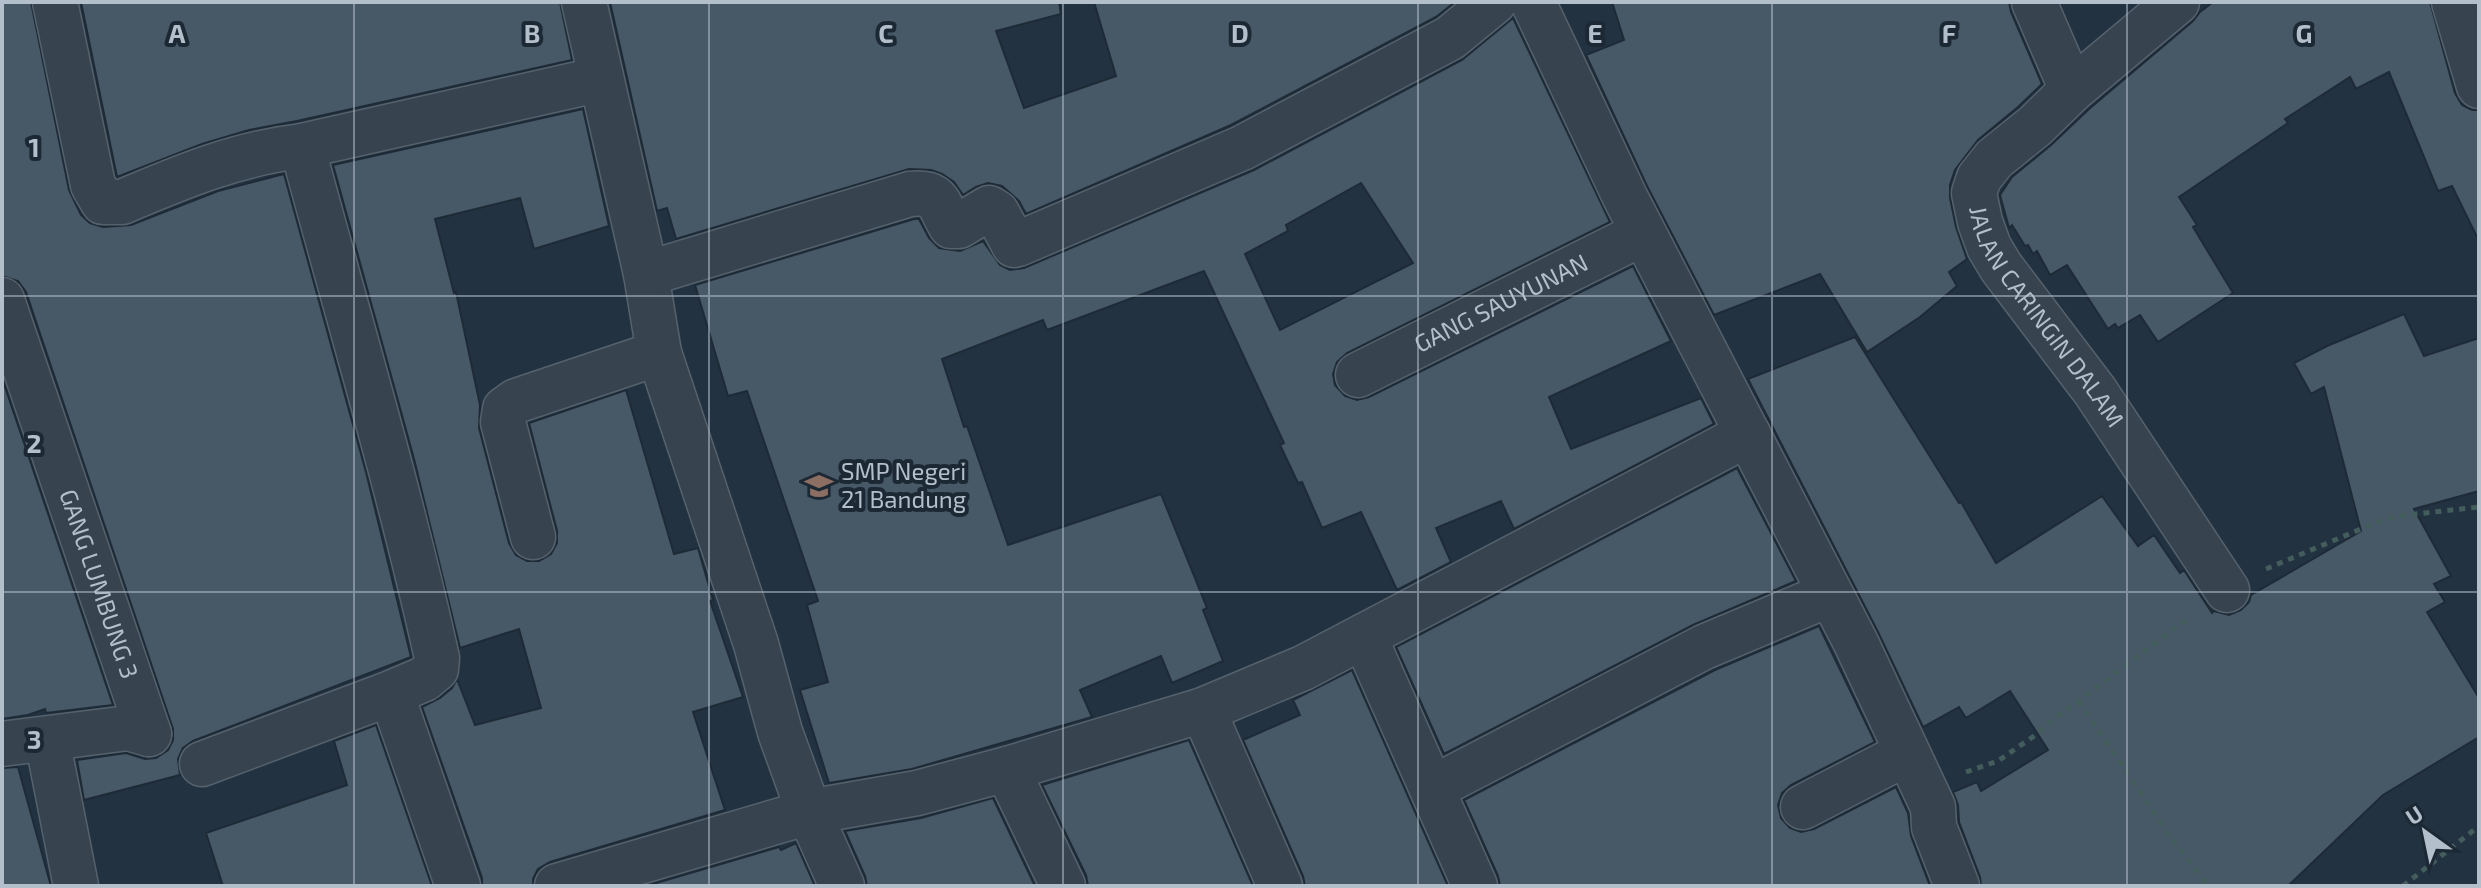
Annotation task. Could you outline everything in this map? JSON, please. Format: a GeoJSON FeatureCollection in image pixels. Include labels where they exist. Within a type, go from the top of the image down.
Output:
{"type":"FeatureCollection","features":[{"type":"Feature","properties":{"kind":"street"},"geometry":{"type":"LineString","coordinates":[[55,2],[93,185],[103,202],[122,202],[239,157],[302,146],[601,79]]}},
{"type":"Feature","properties":{"kind":"street"},"geometry":{"type":"LineString","coordinates":[[584,2],[646,274],[659,353],[756,644],[780,732],[809,812],[842,886]]}},
{"type":"Feature","properties":{"kind":"street"},"geometry":{"type":"LineString","coordinates":[[646,274],[910,194],[928,192],[937,198],[951,226],[959,226],[989,208],[997,213],[1014,245],[1018,244],[1242,148],[1450,38],[1494,2]]}},
{"type":"Feature","properties":{"kind":"street"},"geometry":{"type":"LineString","coordinates":[[1533,2],[1643,233],[1856,643],[1933,807],[1934,827],[1957,886]]}},
{"type":"Feature","properties":{"kind":"street"},"geometry":{"type":"LineString","coordinates":[[2034,2],[2072,90]]}},
{"type":"Feature","properties":{"kind":"street","name":"JALAN CARINGIN DALAM"},"geometry":{"type":"LineString","coordinates":[[2177,2],[1994,159],[1979,178],[1974,193],[1989,247],[2001,267],[2095,391],[2227,590]]}},
{"type":"Feature","properties":{"kind":"street"},"geometry":{"type":"LineString","coordinates":[[2454,2],[2479,86]]}},
{"type":"Feature","properties":{"kind":"street"},"geometry":{"type":"LineString","coordinates":[[202,764],[391,693],[430,675],[436,669],[437,658],[411,541],[302,146]]}},
{"type":"Feature","properties":{"kind":"street","name":"GANG SAUYUNAN"},"geometry":{"type":"LineString","coordinates":[[1358,375],[1643,233]]}},
{"type":"Feature","properties":{"kind":"street","name":"GANG LUMBUNG 3"},"geometry":{"type":"LineString","coordinates":[[2,300],[149,734],[128,728],[47,739]]}},
{"type":"Feature","properties":{"kind":"street"},"geometry":{"type":"LineString","coordinates":[[533,537],[503,422],[505,409],[516,401],[659,353]]}},
{"type":"Feature","properties":{"kind":"street"},"geometry":{"type":"LineString","coordinates":[[557,886],[809,812],[917,793],[1007,769],[1203,710],[1303,668],[1748,434]]}},
{"type":"Feature","properties":{"kind":"street"},"geometry":{"type":"LineString","coordinates":[[1433,788],[1704,647],[1830,594]]}},
{"type":"Feature","properties":{"kind":"street"},"geometry":{"type":"LineString","coordinates":[[1364,636],[1475,886]]}},
{"type":"Feature","properties":{"kind":"street"},"geometry":{"type":"LineString","coordinates":[[391,693],[458,886]]}},
{"type":"Feature","properties":{"kind":"street"},"geometry":{"type":"LineString","coordinates":[[1203,710],[1280,886]]}},
{"type":"Feature","properties":{"kind":"street"},"geometry":{"type":"LineString","coordinates":[[2,744],[47,739],[76,886]]}},
{"type":"Feature","properties":{"kind":"street"},"geometry":{"type":"LineString","coordinates":[[1803,807],[1907,753]]}},
{"type":"Feature","properties":{"kind":"street"},"geometry":{"type":"LineString","coordinates":[[1007,769],[1063,886]]}},
{"type":"Feature","properties":{"kind":"path"},"geometry":{"type":"LineString","coordinates":[[1925,792],[1974,767],[1980,768],[1998,761],[2066,709],[2080,703],[2167,832],[2208,886]]}},
{"type":"Feature","properties":{"kind":"path"},"geometry":{"type":"LineString","coordinates":[[2403,886],[2479,826]]}},
{"type":"Feature","properties":{"kind":"building"},"geometry":{"type":"Polygon","coordinates":[[[2,2],[31,2],[69,190],[81,215],[90,223],[103,227],[131,225],[218,191],[284,174],[366,472],[411,657],[193,741],[183,748],[178,759],[180,775],[84,800],[77,760],[126,753],[145,759],[156,758],[168,750],[173,740],[173,729],[26,292],[18,281],[2,276],[2,2]]]}},
{"type":"Feature","properties":{"kind":"building"},"geometry":{"type":"Polygon","coordinates":[[[81,2],[560,2],[572,60],[249,130],[202,144],[117,177],[81,2]]]}},
{"type":"Feature","properties":{"kind":"building"},"geometry":{"type":"Polygon","coordinates":[[[610,2],[1059,2],[1061,14],[996,31],[1024,108],[1116,76],[1094,2],[1455,2],[1436,17],[1231,125],[1026,214],[1019,201],[1002,186],[988,183],[963,195],[954,182],[942,174],[909,169],[676,239],[667,208],[657,211],[610,2]]]}},
{"type":"Feature","properties":{"kind":"building"},"geometry":{"type":"Polygon","coordinates":[[[1612,2],[2009,2],[2042,84],[1978,140],[1955,170],[1950,198],[1967,259],[1949,272],[1957,286],[1920,317],[1867,352],[1820,274],[1714,315],[1647,186],[1586,55],[1624,40],[1612,2]]]}},
{"type":"Feature","properties":{"kind":"building"},"geometry":{"type":"Polygon","coordinates":[[[2213,2],[2430,2],[2455,93],[2462,105],[2479,110],[2479,241],[2452,186],[2438,191],[2389,72],[2356,89],[2350,77],[2285,119],[2288,123],[2179,197],[2197,225],[2193,227],[2233,293],[2158,342],[2140,315],[2118,328],[2115,324],[2108,329],[2067,265],[2050,275],[2037,251],[2033,254],[2012,225],[2009,228],[2000,195],[2012,177],[2213,2]]]}},
{"type":"Feature","properties":{"kind":"building"},"geometry":{"type":"Polygon","coordinates":[[[1513,18],[1610,222],[1347,353],[1337,362],[1333,374],[1335,385],[1345,396],[1357,400],[1369,397],[1633,266],[1671,341],[1549,397],[1571,449],[1701,398],[1714,424],[1514,529],[1501,501],[1436,528],[1451,562],[1397,590],[1361,512],[1322,528],[1302,482],[1298,483],[1280,445],[1284,443],[1204,271],[1047,330],[1043,320],[942,359],[1008,545],[1161,494],[1207,608],[1203,610],[1223,661],[1172,683],[1161,656],[1080,690],[1092,717],[912,769],[829,783],[800,690],[828,682],[807,605],[818,601],[747,391],[728,396],[695,285],[914,219],[919,219],[929,238],[939,248],[960,251],[983,241],[1000,265],[1010,270],[1024,268],[1254,170],[1462,60],[1513,18]],[[1361,183],[1286,225],[1288,231],[1245,254],[1280,330],[1413,263],[1361,183]]]}},
{"type":"Feature","properties":{"kind":"building"},"geometry":{"type":"Polygon","coordinates":[[[583,109],[609,226],[534,249],[520,198],[435,219],[456,292],[480,405],[479,428],[509,543],[516,555],[527,561],[539,561],[551,554],[557,543],[557,531],[529,423],[626,390],[674,554],[698,548],[713,600],[710,601],[743,697],[693,712],[725,810],[550,862],[538,869],[533,886],[482,886],[482,878],[422,707],[440,698],[457,679],[475,725],[541,708],[519,629],[460,648],[414,459],[333,165],[583,109]]]}},
{"type":"Feature","properties":{"kind":"building"},"geometry":{"type":"Polygon","coordinates":[[[2404,314],[2424,356],[2479,338],[2479,491],[2414,509],[2451,576],[2434,584],[2445,602],[2427,612],[2479,698],[2479,737],[2383,795],[2288,886],[1981,886],[1959,822],[1953,792],[1977,782],[1981,791],[2048,750],[2010,691],[1966,718],[1959,707],[1923,727],[1878,632],[1748,379],[1855,337],[1961,502],[1996,563],[2102,496],[2138,546],[2154,535],[2180,573],[2184,570],[2212,613],[2229,615],[2241,610],[2251,595],[2361,531],[2324,387],[2311,394],[2294,363],[2404,314]]]}},
{"type":"Feature","properties":{"kind":"building"},"geometry":{"type":"Polygon","coordinates":[[[2,378],[113,705],[46,713],[45,709],[2,719],[2,378]]]}},
{"type":"Feature","properties":{"kind":"building"},"geometry":{"type":"Polygon","coordinates":[[[1737,468],[1796,581],[1693,625],[1444,754],[1396,647],[1737,468]]]}},
{"type":"Feature","properties":{"kind":"building"},"geometry":{"type":"Polygon","coordinates":[[[1819,626],[1875,742],[1791,785],[1782,793],[1778,805],[1781,818],[1790,828],[1801,832],[1814,829],[1896,787],[1908,813],[1911,836],[1930,886],[1500,886],[1464,800],[1715,670],[1819,626]]]}},
{"type":"Feature","properties":{"kind":"building"},"geometry":{"type":"Polygon","coordinates":[[[1352,670],[1448,886],[1305,886],[1243,740],[1300,715],[1293,700],[1352,670]]]}},
{"type":"Feature","properties":{"kind":"building"},"geometry":{"type":"Polygon","coordinates":[[[376,725],[432,886],[223,886],[206,833],[347,785],[334,741],[376,725]]]}},
{"type":"Feature","properties":{"kind":"building"},"geometry":{"type":"Polygon","coordinates":[[[1189,740],[1253,886],[1088,886],[1086,875],[1042,785],[1189,740]]]}},
{"type":"Feature","properties":{"kind":"building"},"geometry":{"type":"Polygon","coordinates":[[[18,767],[51,886],[2,886],[2,768],[18,767]]]}},
{"type":"Feature","properties":{"kind":"building"},"geometry":{"type":"Polygon","coordinates":[[[993,798],[1035,886],[867,886],[845,831],[921,818],[993,798]]]}},
{"type":"Feature","properties":{"kind":"building"},"geometry":{"type":"Polygon","coordinates":[[[796,843],[815,886],[646,886],[779,847],[781,850],[796,843]]]}},
{"type":"Feature","properties":{"kind":"place","name":"SMP Negeri 21 Bandung"},"geometry":{"type":"Point","coordinates":[819,486]}}]}
